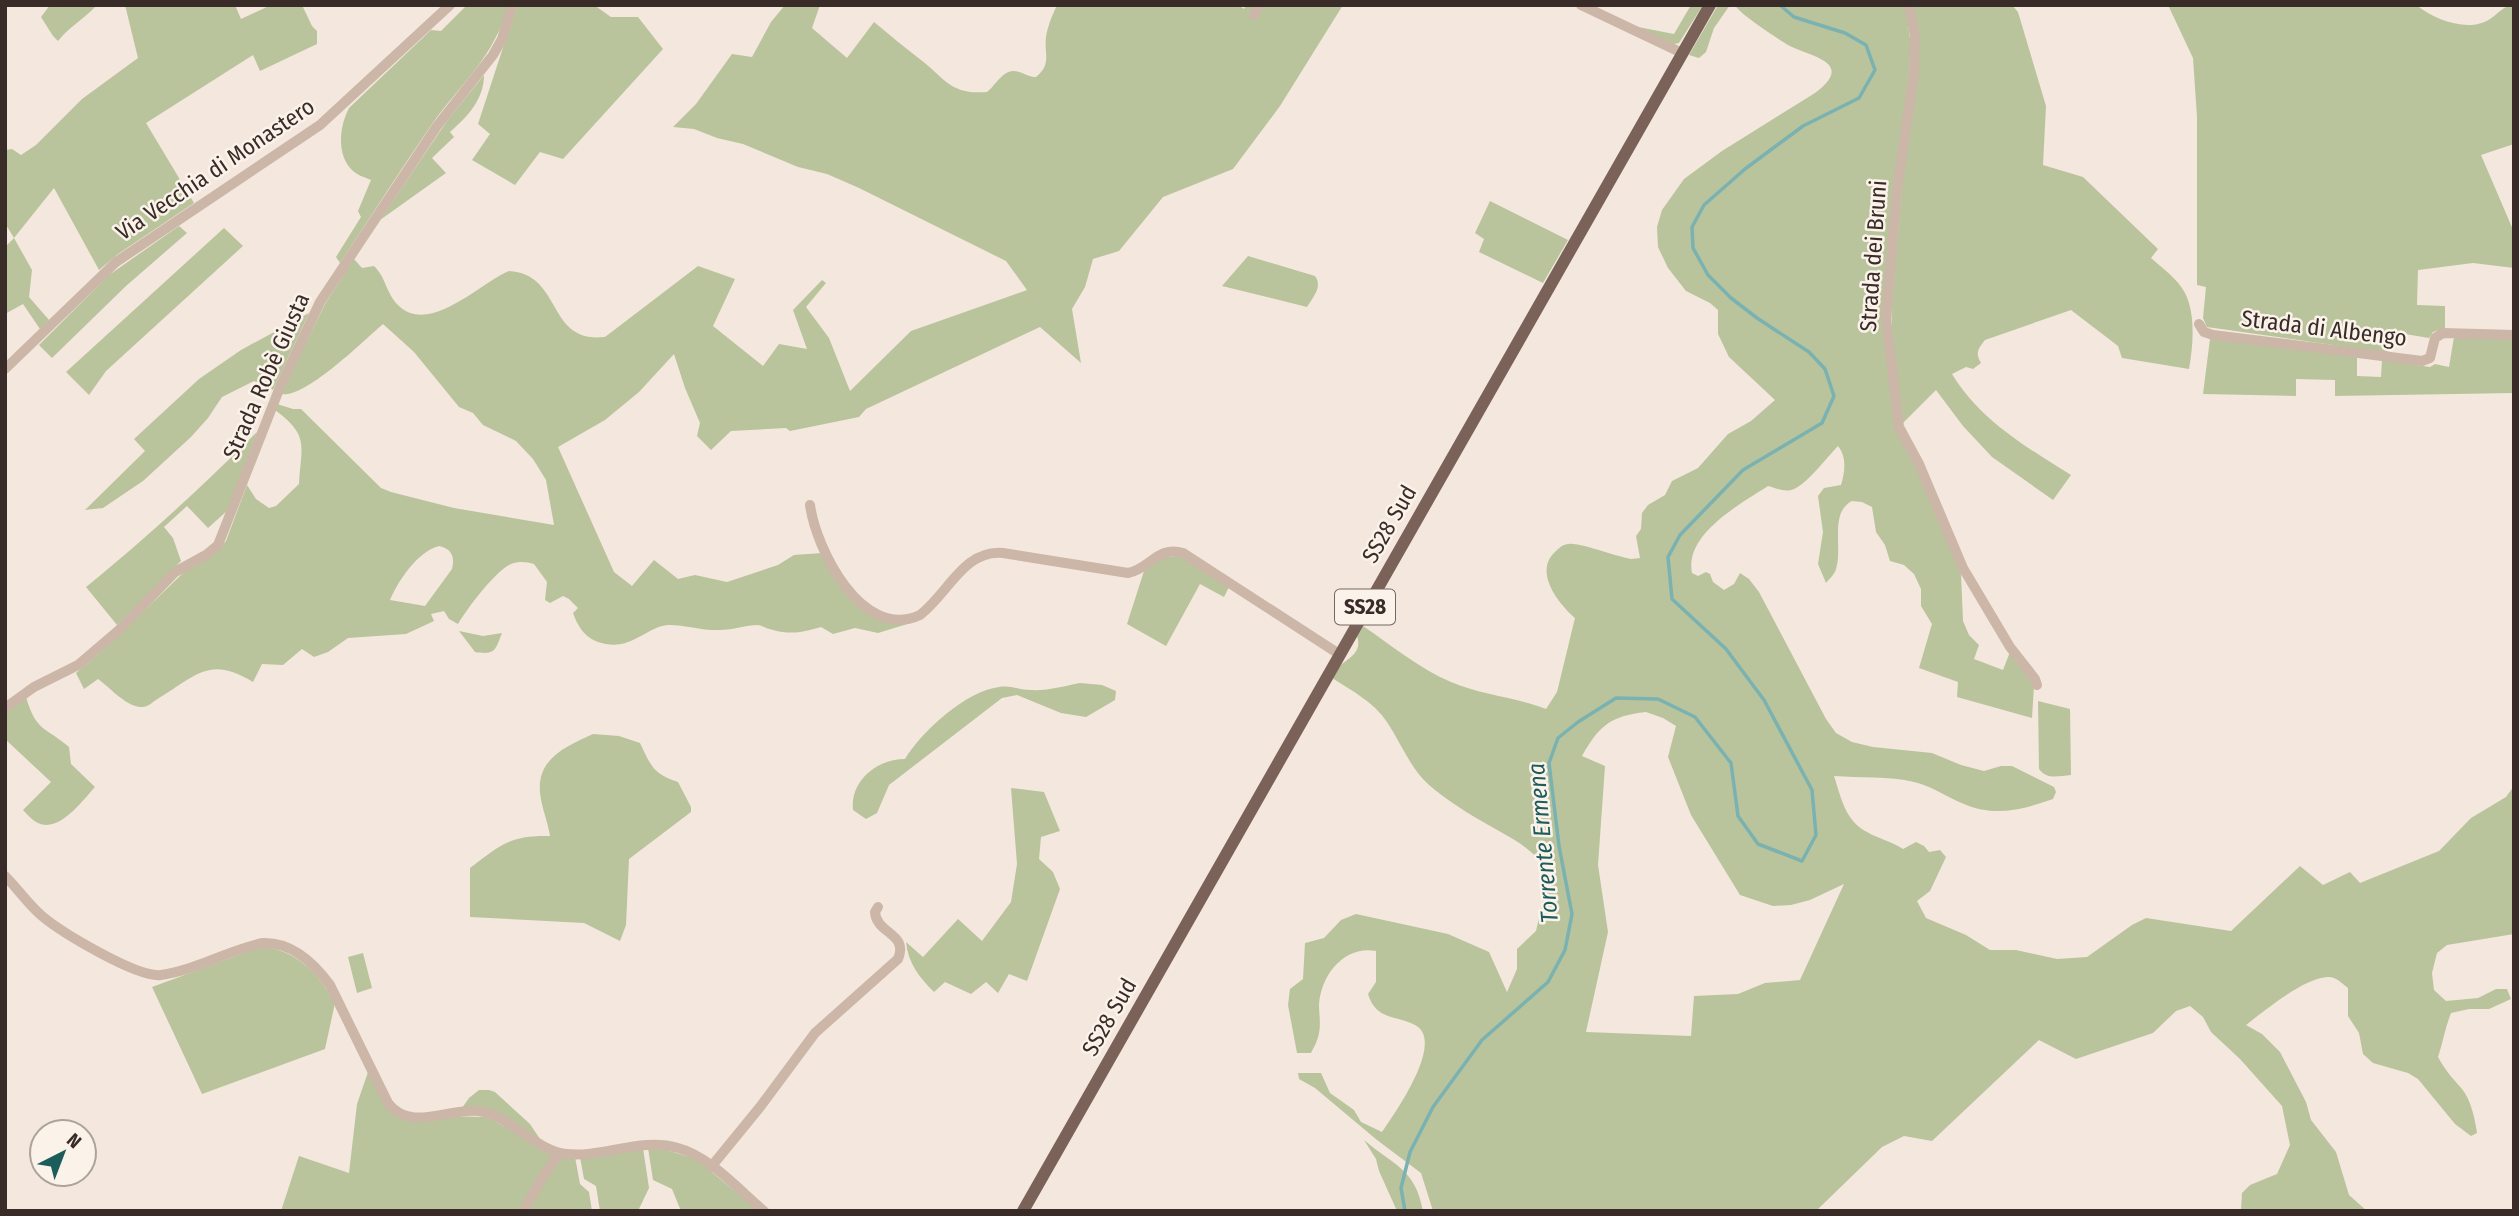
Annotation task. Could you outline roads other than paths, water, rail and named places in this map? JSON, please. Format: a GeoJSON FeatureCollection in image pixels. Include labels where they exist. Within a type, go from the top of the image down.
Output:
{"type":"FeatureCollection","features":[{"type":"Feature","properties":{"kind":"main road","name":"SS28 Sud"},"geometry":{"type":"LineString","coordinates":[[1023,1211],[1710,5]]}},
{"type":"Feature","properties":{"kind":"street","name":"Via Vecchia di Monastero"},"geometry":{"type":"LineString","coordinates":[[5,369],[116,262],[320,125],[450,5]]}},
{"type":"Feature","properties":{"kind":"street","name":"Strada Robè Giusta"},"geometry":{"type":"LineString","coordinates":[[5,708],[33,687],[78,665],[119,630],[175,572],[218,545],[280,387],[320,302],[437,126],[493,55],[502,39],[512,5]]}},
{"type":"Feature","properties":{"kind":"street"},"geometry":{"type":"LineString","coordinates":[[1581,5],[1682,53]]}},
{"type":"Feature","properties":{"kind":"street","name":"Strada dei Bruni"},"geometry":{"type":"LineString","coordinates":[[1909,5],[1915,36],[1914,73],[1897,189],[1886,309],[1887,340],[1899,427],[1922,470],[1962,568],[2037,685]]}},
{"type":"Feature","properties":{"kind":"street","name":"Strada di Albengo"},"geometry":{"type":"LineString","coordinates":[[2199,324],[2204,332],[2213,335],[2422,361],[2430,358],[2435,338],[2443,333],[2514,335]]}},
{"type":"Feature","properties":{"kind":"street"},"geometry":{"type":"LineString","coordinates":[[810,505],[820,540],[842,583],[863,604],[884,616],[909,618],[920,615],[968,564],[986,553],[1003,553],[1128,573],[1139,570],[1159,554],[1174,551],[1183,553],[1339,654]]}},
{"type":"Feature","properties":{"kind":"street"},"geometry":{"type":"LineString","coordinates":[[7,880],[38,913],[66,934],[126,965],[150,974],[168,973],[263,943],[289,949],[311,963],[330,985],[386,1099],[397,1112],[415,1118],[472,1111],[485,1112],[560,1153],[664,1145],[690,1152],[764,1211]]}},
{"type":"Feature","properties":{"kind":"street"},"geometry":{"type":"LineString","coordinates":[[711,1167],[815,1033],[898,959],[900,943],[876,919],[875,912],[878,907]]}},
{"type":"Feature","properties":{"kind":"street"},"geometry":{"type":"LineString","coordinates":[[523,1211],[560,1153]]}},
{"type":"Feature","properties":{"kind":"waterway","name":"Torrente Ermena"},"geometry":{"type":"LineString","coordinates":[[1405,1211],[1401,1188],[1410,1152],[1433,1107],[1482,1040],[1548,982],[1565,950],[1572,914],[1559,846],[1549,763],[1558,738],[1616,698],[1658,699],[1695,717],[1731,763],[1738,816],[1758,844],[1802,861],[1816,835],[1812,790],[1764,700],[1726,649],[1672,599],[1668,557],[1680,535],[1743,470],[1822,423],[1834,396],[1825,369],[1809,352],[1731,298],[1708,275],[1693,248],[1692,227],[1704,205],[1745,169],[1803,126],[1859,98],[1875,70],[1866,45],[1845,33],[1794,17],[1780,5]]}}]}
